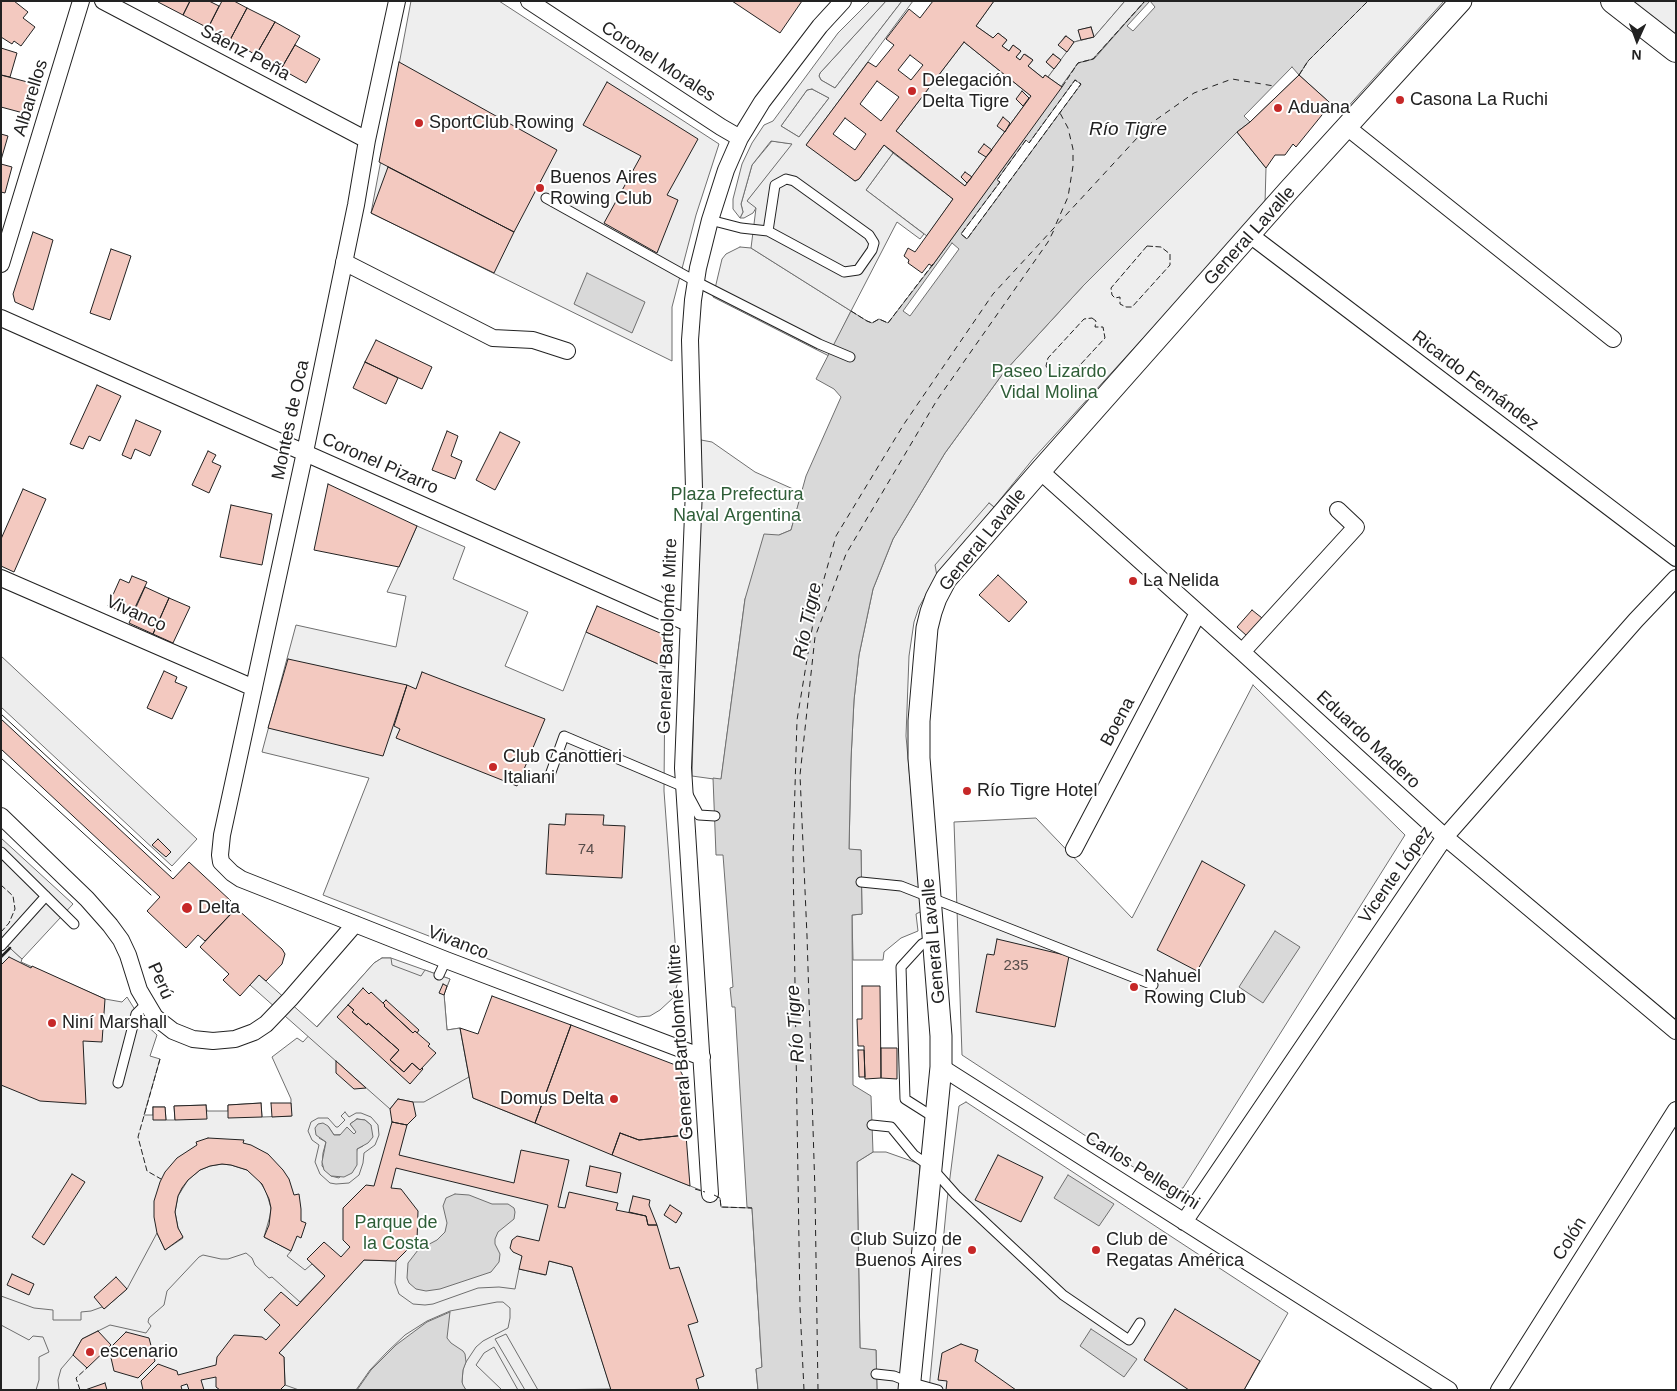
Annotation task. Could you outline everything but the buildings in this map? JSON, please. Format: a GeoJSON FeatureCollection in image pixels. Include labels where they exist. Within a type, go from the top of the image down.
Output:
{"type":"FeatureCollection","features":[{"type":"Feature","properties":{"kind":"main road"},"geometry":{"type":"LineString","coordinates":[[1613,1],[1676,50]]}},
{"type":"Feature","properties":{"kind":"street","name":"Albarellos"},"geometry":{"type":"LineString","coordinates":[[1,264],[81,1]]}},
{"type":"Feature","properties":{"kind":"street","name":"Sáenz Peña"},"geometry":{"type":"LineString","coordinates":[[104,1],[367,140]]}},
{"type":"Feature","properties":{"kind":"street","name":"Montes de Oca"},"geometry":{"type":"LineString","coordinates":[[220,846],[305,452],[367,140],[397,1]]}},
{"type":"Feature","properties":{"kind":"street","name":"Coronel Morales"},"geometry":{"type":"LineString","coordinates":[[529,1],[740,138]]}},
{"type":"Feature","properties":{"kind":"street","name":"General Bartolomé Mitre"},"geometry":{"type":"LineString","coordinates":[[710,1194],[683,748],[694,489],[690,340],[695,281],[710,220],[726,170],[740,138],[762,102],[820,26],[843,1]]}},
{"type":"Feature","properties":{"kind":"street","name":"General Lavalle"},"geometry":{"type":"LineString","coordinates":[[909,1386],[941,1067],[941,1036],[919,758],[919,721],[927,628],[931,612],[946,579],[1250,235],[1461,1]]}},
{"type":"Feature","properties":{"kind":"street"},"geometry":{"type":"LineString","coordinates":[[1348,128],[1612,339]]}},
{"type":"Feature","properties":{"kind":"street","name":"Ricardo Fernández"},"geometry":{"type":"LineString","coordinates":[[1250,235],[1676,558]]}},
{"type":"Feature","properties":{"kind":"street"},"geometry":{"type":"LineString","coordinates":[[344,262],[493,338],[533,340],[567,351]]}},
{"type":"Feature","properties":{"kind":"street","name":"Coronel Pizarro"},"geometry":{"type":"LineString","coordinates":[[1,318],[688,623]]}},
{"type":"Feature","properties":{"kind":"street","name":"Eduardo Madero"},"geometry":{"type":"LineString","coordinates":[[1040,471],[1445,837],[1676,1031]]}},
{"type":"Feature","properties":{"kind":"street"},"geometry":{"type":"LineString","coordinates":[[1242,652],[1356,527],[1338,510]]}},
{"type":"Feature","properties":{"kind":"street","name":"Vivanco"},"geometry":{"type":"LineString","coordinates":[[1,578],[254,688]]}},
{"type":"Feature","properties":{"kind":"street","name":"Vicente López"},"geometry":{"type":"LineString","coordinates":[[1184,1222],[1445,837],[1636,620],[1676,578]]}},
{"type":"Feature","properties":{"kind":"street","name":"Boena"},"geometry":{"type":"LineString","coordinates":[[1074,849],[1198,613]]}},
{"type":"Feature","properties":{"kind":"street","name":"Perú"},"geometry":{"type":"LineString","coordinates":[[1,816],[87,899],[106,920],[121,940],[128,954],[139,990],[155,1017],[173,1031],[194,1039],[224,1041],[245,1036],[266,1024],[355,924]]}},
{"type":"Feature","properties":{"kind":"street","name":"Vivanco"},"geometry":{"type":"LineString","coordinates":[[220,846],[222,862],[232,873],[241,879],[355,924],[442,967],[702,1057]]}},
{"type":"Feature","properties":{"kind":"street","name":"Carlos Pellegrini"},"geometry":{"type":"LineString","coordinates":[[941,1067],[1449,1390]]}},
{"type":"Feature","properties":{"kind":"street","name":"Colón"},"geometry":{"type":"LineString","coordinates":[[1499,1390],[1676,1110]]}},
{"type":"Feature","properties":{"kind":"lane"},"geometry":{"type":"LineString","coordinates":[[710,220],[741,228],[768,231],[844,272],[858,270],[874,244],[869,235],[794,181],[786,179],[775,185],[768,231]]}},
{"type":"Feature","properties":{"kind":"lane"},"geometry":{"type":"LineString","coordinates":[[546,198],[695,281],[819,344],[850,357]]}},
{"type":"Feature","properties":{"kind":"lane"},"geometry":{"type":"LineString","coordinates":[[550,775],[564,736],[684,787],[699,815],[715,816]]}},
{"type":"Feature","properties":{"kind":"lane"},"geometry":{"type":"LineString","coordinates":[[1,852],[74,924]]}},
{"type":"Feature","properties":{"kind":"lane"},"geometry":{"type":"LineString","coordinates":[[861,882],[901,886],[1153,985]]}},
{"type":"Feature","properties":{"kind":"lane"},"geometry":{"type":"LineString","coordinates":[[1,946],[46,896]]}},
{"type":"Feature","properties":{"kind":"lane"},"geometry":{"type":"LineString","coordinates":[[934,938],[922,944],[901,967],[905,1099],[936,1119]]}},
{"type":"Feature","properties":{"kind":"lane"},"geometry":{"type":"LineString","coordinates":[[118,1083],[136,1014],[146,1004]]}},
{"type":"Feature","properties":{"kind":"lane"},"geometry":{"type":"LineString","coordinates":[[872,1125],[890,1127],[914,1155],[931,1167],[956,1195],[1063,1295],[1129,1340],[1140,1323]]}},
{"type":"Feature","properties":{"kind":"lane"},"geometry":{"type":"LineString","coordinates":[[876,1374],[894,1376],[909,1386],[938,1390]]}},
{"type":"Feature","properties":{"kind":"green space","name":"Buenos Aires Rowing Club"},"geometry":{"type":"Polygon","coordinates":[[[411,1],[499,1],[719,144],[696,215],[672,307],[672,361],[371,213],[411,1]]]}},
{"type":"Feature","properties":{"kind":"green space"},"geometry":{"type":"Polygon","coordinates":[[[886,1],[902,1],[835,88],[821,80],[820,73],[886,1]]]}},
{"type":"Feature","properties":{"kind":"green space"},"geometry":{"type":"Polygon","coordinates":[[[994,1],[1125,1],[1094,37],[1091,27],[1079,30],[1081,40],[1074,42],[1065,36],[1059,45],[1067,52],[1061,60],[1053,54],[1046,62],[1054,69],[1048,77],[1045,75],[1043,78],[1028,66],[1033,60],[1025,54],[1020,60],[1016,57],[1021,51],[1013,45],[1009,51],[1002,46],[1007,40],[998,33],[993,38],[976,26],[994,1]]]}},
{"type":"Feature","properties":{"kind":"green space"},"geometry":{"type":"Polygon","coordinates":[[[1368,1],[1444,1],[1344,111],[1329,102],[1299,75],[1308,61],[1368,1]]]}},
{"type":"Feature","properties":{"kind":"green space"},"geometry":{"type":"Polygon","coordinates":[[[1624,1],[1676,1],[1676,42],[1624,1]]]}},
{"type":"Feature","properties":{"kind":"green space"},"geometry":{"type":"Polygon","coordinates":[[[964,42],[1031,96],[965,186],[896,131],[964,42]]]}},
{"type":"Feature","properties":{"kind":"green space"},"geometry":{"type":"Polygon","coordinates":[[[812,89],[829,98],[799,137],[781,126],[807,90],[812,89]]]}},
{"type":"Feature","properties":{"kind":"green space","name":"Paseo Lizardo Vidal Molina"},"geometry":{"type":"Polygon","coordinates":[[[1237,132],[1266,168],[1265,204],[1033,459],[994,507],[989,503],[937,576],[919,607],[914,622],[909,656],[906,736],[922,911],[916,914],[918,931],[901,938],[884,952],[883,960],[853,960],[852,915],[862,914],[861,850],[849,850],[854,700],[859,655],[873,589],[893,539],[945,453],[1004,372],[1083,286],[1237,132]]]}},
{"type":"Feature","properties":{"kind":"green space"},"geometry":{"type":"Polygon","coordinates":[[[772,141],[793,144],[748,200],[756,208],[753,213],[740,218],[743,212],[741,204],[752,165],[772,141]]]}},
{"type":"Feature","properties":{"kind":"green space"},"geometry":{"type":"Polygon","coordinates":[[[893,153],[953,199],[927,236],[866,190],[893,153]]]}},
{"type":"Feature","properties":{"kind":"green space"},"geometry":{"type":"Polygon","coordinates":[[[740,247],[751,248],[851,311],[829,356],[713,297],[722,259],[726,254],[740,247]]]}},
{"type":"Feature","properties":{"kind":"green space","name":"Plaza Prefectura Naval Argentina"},"geometry":{"type":"Polygon","coordinates":[[[701,440],[712,442],[755,472],[802,493],[791,530],[779,535],[745,599],[721,780],[692,776],[701,440]]]}},
{"type":"Feature","properties":{"kind":"green space","name":"Club Canottieri Italiani"},"geometry":{"type":"Polygon","coordinates":[[[417,526],[465,547],[453,579],[528,612],[505,666],[563,691],[586,632],[665,667],[664,791],[678,982],[673,998],[650,1016],[638,1017],[323,895],[369,778],[262,752],[296,625],[396,647],[406,596],[387,592],[417,526]]]}},
{"type":"Feature","properties":{"kind":"green space","name":"Nahuel Rowing Club"},"geometry":{"type":"Polygon","coordinates":[[[1253,685],[1405,835],[1183,1188],[1170,1191],[962,1055],[954,822],[1036,818],[1132,918],[1253,685]]]}},
{"type":"Feature","properties":{"kind":"green space","name":"Parque de la Costa"},"geometry":{"type":"Polygon","coordinates":[[[10,948],[22,959],[21,962],[105,999],[122,1002],[127,997],[142,1021],[157,1035],[150,1056],[160,1059],[144,1115],[153,1115],[153,1107],[165,1107],[166,1120],[175,1120],[174,1106],[206,1105],[207,1111],[228,1111],[228,1105],[261,1103],[262,1117],[291,1116],[291,1099],[272,1057],[297,1038],[303,1042],[374,963],[382,958],[391,958],[450,979],[444,994],[447,1030],[460,1028],[473,1098],[720,1198],[721,1207],[752,1208],[762,1368],[756,1369],[758,1390],[1,1390],[1,957],[10,948]]]}},
{"type":"Feature","properties":{"kind":"green space","name":"Club de Regatas América"},"geometry":{"type":"Polygon","coordinates":[[[966,1102],[1288,1313],[1244,1390],[929,1390],[947,1201],[959,1106],[966,1102]]]}},
{"type":"Feature","properties":{"kind":"green space"},"geometry":{"type":"Polygon","coordinates":[[[873,1152],[886,1152],[920,1164],[917,1219],[899,1390],[877,1390],[876,1350],[860,1349],[857,1162],[873,1152]]]}},
{"type":"Feature","properties":{"kind":"shaded area"},"geometry":{"type":"Polygon","coordinates":[[[870,1],[886,1],[820,73],[821,80],[835,88],[902,1],[913,1],[807,144],[855,181],[859,179],[884,145],[893,153],[866,190],[924,234],[920,239],[897,222],[851,311],[751,248],[756,208],[747,201],[792,144],[771,141],[752,165],[741,204],[743,212],[740,218],[733,209],[733,199],[742,164],[752,143],[764,125],[773,121],[838,33],[870,1]],[[812,89],[807,90],[781,126],[799,137],[829,98],[812,89]]]}},
{"type":"Feature","properties":{"kind":"shaded area"},"geometry":{"type":"Polygon","coordinates":[[[1125,1],[1145,1],[1093,59],[1078,63],[1062,87],[1048,77],[1074,42],[1094,37],[1125,1]]]}},
{"type":"Feature","properties":{"kind":"shaded area"},"geometry":{"type":"Polygon","coordinates":[[[989,503],[994,507],[937,576],[935,565],[989,503]]]}},
{"type":"Feature","properties":{"kind":"shaded area"},"geometry":{"type":"Polygon","coordinates":[[[1,656],[197,839],[172,866],[1,707],[1,656]]]}},
{"type":"Feature","properties":{"kind":"shaded area"},"geometry":{"type":"Polygon","coordinates":[[[1,838],[73,904],[22,959],[1,940],[1,838]]]}},
{"type":"Feature","properties":{"kind":"shaded area"},"geometry":{"type":"Polygon","coordinates":[[[382,958],[391,958],[392,965],[421,976],[425,970],[450,979],[444,994],[447,1030],[460,1028],[469,1077],[424,1102],[398,1099],[390,1109],[250,985],[259,975],[317,1027],[374,963],[382,958]]]}},
{"type":"Feature","properties":{"kind":"shaded area"},"geometry":{"type":"Polygon","coordinates":[[[345,1112],[349,1117],[356,1113],[361,1113],[371,1117],[378,1125],[379,1135],[375,1145],[364,1153],[359,1175],[349,1183],[336,1184],[330,1183],[320,1174],[315,1162],[319,1145],[312,1140],[308,1131],[311,1122],[318,1118],[328,1118],[338,1127],[345,1120],[341,1116],[345,1112]],[[357,1119],[350,1124],[357,1132],[354,1134],[334,1135],[328,1126],[319,1138],[326,1142],[322,1166],[331,1176],[339,1178],[356,1155],[357,1149],[363,1146],[371,1125],[365,1120],[357,1119]]]}},
{"type":"Feature","properties":{"kind":"shaded area"},"geometry":{"type":"Polygon","coordinates":[[[222,1164],[247,1170],[258,1179],[266,1191],[271,1208],[264,1237],[291,1251],[287,1256],[305,1270],[312,1264],[325,1276],[300,1302],[272,1277],[269,1278],[255,1265],[252,1258],[246,1253],[228,1259],[203,1255],[167,1291],[164,1305],[149,1318],[148,1322],[151,1326],[146,1333],[110,1325],[82,1339],[73,1355],[61,1369],[58,1380],[59,1390],[36,1390],[39,1380],[39,1357],[49,1352],[43,1337],[33,1336],[29,1340],[1,1325],[1,1296],[34,1308],[53,1310],[53,1320],[81,1320],[81,1312],[102,1307],[104,1309],[127,1289],[157,1233],[165,1250],[183,1238],[178,1228],[175,1212],[178,1196],[188,1180],[200,1170],[222,1164]]]}},
{"type":"Feature","properties":{"kind":"shaded area"},"geometry":{"type":"Polygon","coordinates":[[[364,1260],[396,1261],[395,1283],[399,1294],[413,1304],[425,1305],[478,1288],[499,1287],[515,1289],[519,1269],[545,1275],[549,1261],[572,1267],[611,1389],[538,1390],[506,1334],[495,1339],[525,1390],[518,1390],[494,1347],[484,1353],[476,1365],[502,1390],[466,1390],[462,1385],[463,1369],[476,1347],[483,1341],[508,1328],[510,1308],[503,1302],[450,1311],[427,1321],[405,1335],[387,1352],[370,1370],[356,1390],[299,1390],[285,1385],[284,1357],[279,1353],[364,1260]]]}},
{"type":"Feature","properties":{"kind":"water","name":"Río Tigre"},"geometry":{"type":"Polygon","coordinates":[[[1145,1],[1368,1],[1308,61],[1299,75],[1237,132],[1083,286],[1004,372],[945,453],[893,539],[873,589],[859,655],[854,700],[849,849],[861,850],[862,914],[852,915],[853,1085],[871,1096],[873,1152],[857,1162],[860,1348],[876,1350],[877,1390],[758,1390],[756,1369],[762,1367],[752,1208],[747,1207],[735,1007],[732,1007],[730,988],[733,987],[723,855],[716,855],[713,778],[721,779],[745,599],[764,534],[779,535],[791,530],[806,476],[841,397],[834,389],[816,379],[851,311],[872,323],[879,319],[888,323],[932,266],[1078,63],[1094,59],[1145,1]]]}},
{"type":"Feature","properties":{"kind":"water"},"geometry":{"type":"Polygon","coordinates":[[[587,273],[645,302],[632,333],[574,304],[587,273]]]}},
{"type":"Feature","properties":{"kind":"water"},"geometry":{"type":"Polygon","coordinates":[[[1275,931],[1300,947],[1263,1003],[1239,987],[1275,931]]]}},
{"type":"Feature","properties":{"kind":"water"},"geometry":{"type":"Polygon","coordinates":[[[357,1119],[365,1120],[371,1125],[373,1137],[368,1143],[357,1149],[357,1165],[352,1173],[344,1177],[331,1176],[324,1170],[322,1162],[326,1142],[316,1135],[315,1128],[318,1124],[323,1123],[328,1126],[334,1135],[340,1135],[347,1127],[354,1134],[356,1132],[350,1124],[357,1119]]]}},
{"type":"Feature","properties":{"kind":"water"},"geometry":{"type":"Polygon","coordinates":[[[1068,1175],[1114,1204],[1099,1226],[1054,1198],[1068,1175]]]}},
{"type":"Feature","properties":{"kind":"water"},"geometry":{"type":"Polygon","coordinates":[[[455,1194],[469,1195],[492,1204],[508,1204],[514,1208],[514,1219],[498,1232],[495,1239],[495,1244],[500,1254],[499,1262],[491,1272],[440,1289],[426,1291],[416,1289],[409,1283],[407,1278],[408,1263],[418,1250],[437,1240],[445,1232],[447,1223],[443,1206],[446,1198],[455,1194]]]}},
{"type":"Feature","properties":{"kind":"water"},"geometry":{"type":"Polygon","coordinates":[[[450,1312],[447,1338],[465,1354],[466,1362],[462,1382],[466,1390],[357,1390],[371,1370],[396,1345],[427,1322],[450,1312]]]}},
{"type":"Feature","properties":{"kind":"water"},"geometry":{"type":"Polygon","coordinates":[[[1091,1329],[1137,1359],[1124,1377],[1080,1346],[1091,1329]]]}},
{"type":"Feature","properties":{"kind":"pier"},"geometry":{"type":"Polygon","coordinates":[[[1150,1],[1155,7],[1133,31],[1127,26],[1150,1]]]}},
{"type":"Feature","properties":{"kind":"pier"},"geometry":{"type":"Polygon","coordinates":[[[1292,67],[1299,75],[1250,122],[1244,116],[1292,67]]]}},
{"type":"Feature","properties":{"kind":"pier"},"geometry":{"type":"Polygon","coordinates":[[[1075,80],[1081,84],[967,239],[961,234],[1000,182],[997,180],[1026,140],[1029,143],[1075,80]]]}},
{"type":"Feature","properties":{"kind":"pier"},"geometry":{"type":"Polygon","coordinates":[[[952,243],[959,249],[910,316],[903,311],[952,243]]]}},
{"type":"Feature","properties":{"kind":"ferry route"},"geometry":{"type":"LineString","coordinates":[[804,1390],[800,1307],[793,855],[797,720],[815,611],[836,536],[904,424],[993,294],[1150,124],[1194,93],[1232,79],[1274,86]]}},
{"type":"Feature","properties":{"kind":"ferry route"},"geometry":{"type":"LineString","coordinates":[[1056,224],[1068,197],[1073,166],[1073,149],[1068,128],[1060,113]]}},
{"type":"Feature","properties":{"kind":"ferry route"},"geometry":{"type":"LineString","coordinates":[[818,1390],[815,1192],[800,775],[815,637],[846,554],[937,400],[1048,242],[1054,230]]}},
{"type":"Feature","properties":{"kind":"tram line"},"geometry":{"type":"LineString","coordinates":[[1,714],[171,871]]}},
{"type":"Feature","properties":{"kind":"tram line"},"geometry":{"type":"LineString","coordinates":[[1,758],[151,895]]}},
{"type":"Feature","properties":{"kind":"fence"},"geometry":{"type":"LineString","coordinates":[[1062,87],[1078,63],[1093,59],[1145,1]]}},
{"type":"Feature","properties":{"kind":"fence"},"geometry":{"type":"LineString","coordinates":[[1299,75],[1308,61],[1368,1]]}},
{"type":"Feature","properties":{"kind":"fence"},"geometry":{"type":"LineString","coordinates":[[1026,140],[997,180],[1000,182],[961,234],[967,239],[1081,84],[1075,80],[1029,143]]}},
{"type":"Feature","properties":{"kind":"fence"},"geometry":{"type":"LineString","coordinates":[[1147,246],[1161,247],[1170,254],[1170,265],[1132,307],[1126,307],[1120,304],[1120,297],[1115,298],[1112,295],[1111,288],[1147,246]]}},
{"type":"Feature","properties":{"kind":"fence"},"geometry":{"type":"LineString","coordinates":[[851,311],[872,323],[879,319],[888,323],[933,264]]}},
{"type":"Feature","properties":{"kind":"fence"},"geometry":{"type":"LineString","coordinates":[[1092,318],[1096,321],[1095,327],[1103,327],[1105,338],[1068,378],[1052,376],[1046,366],[1048,358],[1084,319],[1092,318]]}},
{"type":"Feature","properties":{"kind":"fence"},"geometry":{"type":"LineString","coordinates":[[1,885],[13,896],[15,909],[9,923],[1,932]]}},
{"type":"Feature","properties":{"kind":"fence"},"geometry":{"type":"LineString","coordinates":[[160,1059],[138,1137],[147,1171],[161,1179]]}},
{"type":"Feature","properties":{"kind":"fence"},"geometry":{"type":"LineString","coordinates":[[695,1189],[705,1192]]}},
{"type":"Feature","properties":{"kind":"fence"},"geometry":{"type":"LineString","coordinates":[[714,1195],[720,1198],[721,1207],[752,1208]]}},
{"type":"Feature","properties":{"kind":"fence"},"geometry":{"type":"LineString","coordinates":[[80,1390],[76,1378],[88,1367]]}},
{"type":"Feature","properties":{"kind":"wall"},"geometry":{"type":"LineString","coordinates":[[1,957],[10,948]]}},
{"type":"Feature","properties":{"kind":"place","name":"Delegación Delta Tigre"},"geometry":{"type":"Point","coordinates":[912,91]}},
{"type":"Feature","properties":{"kind":"place","name":"Casona La Ruchi"},"geometry":{"type":"Point","coordinates":[1400,100]}},
{"type":"Feature","properties":{"kind":"place","name":"Aduana"},"geometry":{"type":"Point","coordinates":[1278,108]}},
{"type":"Feature","properties":{"kind":"place","name":"SportClub Rowing"},"geometry":{"type":"Point","coordinates":[419,123]}},
{"type":"Feature","properties":{"kind":"place","name":"Buenos Aires Rowing Club"},"geometry":{"type":"Point","coordinates":[540,188]}},
{"type":"Feature","properties":{"kind":"place","name":"La Nelida"},"geometry":{"type":"Point","coordinates":[1133,581]}},
{"type":"Feature","properties":{"kind":"place","name":"Club Canottieri Italiani"},"geometry":{"type":"Point","coordinates":[493,767]}},
{"type":"Feature","properties":{"kind":"place","name":"Río Tigre Hotel"},"geometry":{"type":"Point","coordinates":[967,791]}},
{"type":"Feature","properties":{"kind":"place","name":"Delta"},"geometry":{"type":"Point","coordinates":[187,908]}},
{"type":"Feature","properties":{"kind":"place","name":"Nahuel Rowing Club"},"geometry":{"type":"Point","coordinates":[1134,987]}},
{"type":"Feature","properties":{"kind":"place","name":"Niní Marshall"},"geometry":{"type":"Point","coordinates":[52,1023]}},
{"type":"Feature","properties":{"kind":"place","name":"Domus Delta"},"geometry":{"type":"Point","coordinates":[614,1099]}},
{"type":"Feature","properties":{"kind":"place","name":"Club Suizo de Buenos Aires"},"geometry":{"type":"Point","coordinates":[972,1250]}},
{"type":"Feature","properties":{"kind":"place","name":"Club de Regatas América"},"geometry":{"type":"Point","coordinates":[1096,1250]}},
{"type":"Feature","properties":{"kind":"place","name":"escenario"},"geometry":{"type":"Point","coordinates":[90,1352]}}]}
